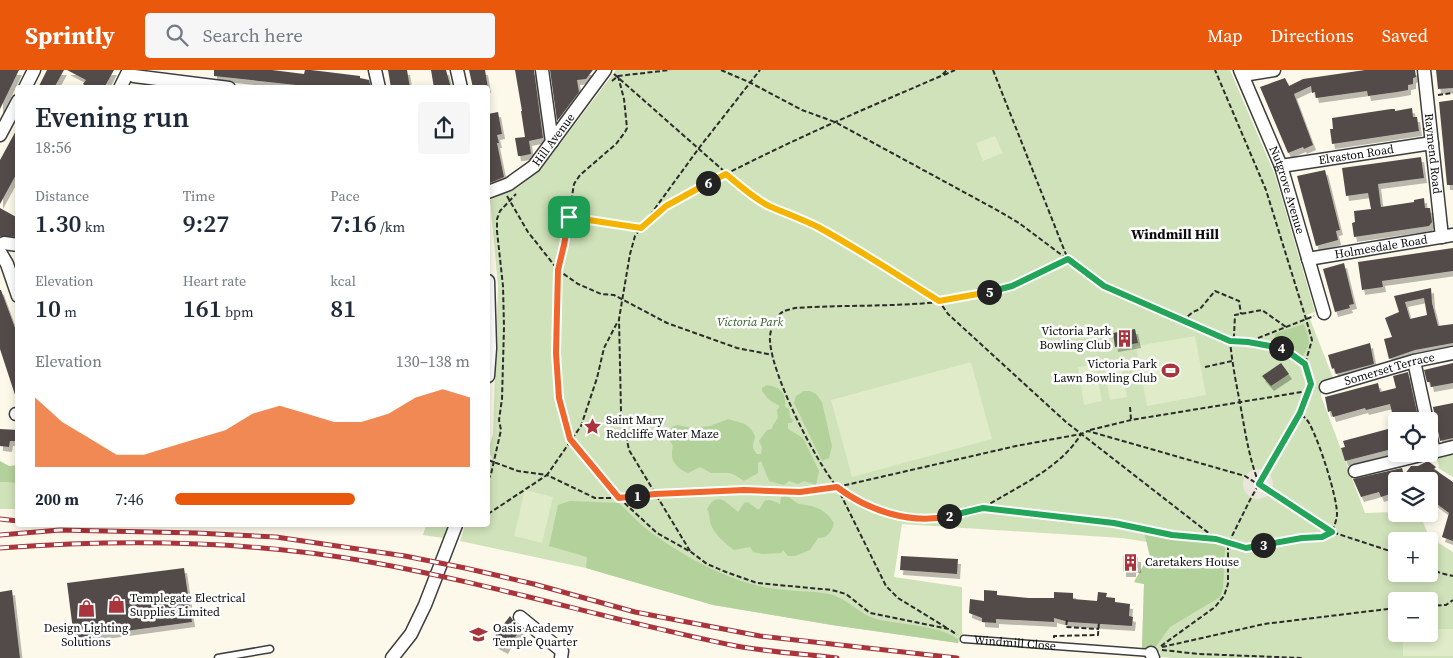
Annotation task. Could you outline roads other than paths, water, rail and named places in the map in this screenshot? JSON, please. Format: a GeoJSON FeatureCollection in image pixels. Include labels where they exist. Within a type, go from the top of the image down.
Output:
{"type":"FeatureCollection","features":[{"type":"Feature","properties":{"kind":"street"},"geometry":{"type":"LineString","coordinates":[[26,85],[34,70]]}},
{"type":"Feature","properties":{"kind":"street"},"geometry":{"type":"LineString","coordinates":[[374,70],[378,85]]}},
{"type":"Feature","properties":{"kind":"street"},"geometry":{"type":"LineString","coordinates":[[458,70],[460,85]]}},
{"type":"Feature","properties":{"kind":"street"},"geometry":{"type":"LineString","coordinates":[[542,70],[552,142]]}},
{"type":"Feature","properties":{"kind":"street"},"geometry":{"type":"LineString","coordinates":[[1242,72],[1274,70]]}},
{"type":"Feature","properties":{"kind":"street","name":"Raymend Road"},"geometry":{"type":"LineString","coordinates":[[1424,70],[1432,143],[1448,236]]}},
{"type":"Feature","properties":{"kind":"street"},"geometry":{"type":"LineString","coordinates":[[121,85],[128,71],[134,76],[205,85]]}},
{"type":"Feature","properties":{"kind":"street","name":"Hill Avenue"},"geometry":{"type":"LineString","coordinates":[[490,191],[501,188],[530,170],[609,72]]}},
{"type":"Feature","properties":{"kind":"street","name":"Nutgrove Avenue"},"geometry":{"type":"LineString","coordinates":[[1242,72],[1281,166],[1324,313]]}},
{"type":"Feature","properties":{"kind":"street"},"geometry":{"type":"LineString","coordinates":[[0,135],[15,107]]}},
{"type":"Feature","properties":{"kind":"street","name":"Elvaston Road"},"geometry":{"type":"LineString","coordinates":[[1281,166],[1432,143]]}},
{"type":"Feature","properties":{"kind":"street","name":"Holmesdale Road"},"geometry":{"type":"LineString","coordinates":[[1308,259],[1448,236]]}},
{"type":"Feature","properties":{"kind":"street"},"geometry":{"type":"LineString","coordinates":[[0,245],[4,243],[15,245]]}},
{"type":"Feature","properties":{"kind":"street"},"geometry":{"type":"LineString","coordinates":[[0,252],[7,264],[15,287]]}},
{"type":"Feature","properties":{"kind":"street","name":"Somerset Terrace"},"geometry":{"type":"LineString","coordinates":[[1326,388],[1414,362],[1453,353]]}},
{"type":"Feature","properties":{"kind":"street"},"geometry":{"type":"LineString","coordinates":[[1414,362],[1425,412]]}},
{"type":"Feature","properties":{"kind":"street"},"geometry":{"type":"LineString","coordinates":[[1438,451],[1453,447]]}},
{"type":"Feature","properties":{"kind":"street"},"geometry":{"type":"LineString","coordinates":[[1355,471],[1392,462]]}},
{"type":"Feature","properties":{"kind":"street"},"geometry":{"type":"LineString","coordinates":[[392,658],[411,634],[425,605],[455,527]]}},
{"type":"Feature","properties":{"kind":"street"},"geometry":{"type":"LineString","coordinates":[[520,617],[561,655]]}},
{"type":"Feature","properties":{"kind":"lane","name":"Windmill Close"},"geometry":{"type":"LineString","coordinates":[[964,639],[1153,654]]}},
{"type":"Feature","properties":{"kind":"lane"},"geometry":{"type":"LineString","coordinates":[[218,658],[270,649]]}},
{"type":"Feature","properties":{"kind":"railway"},"geometry":{"type":"LineString","coordinates":[[0,519],[15,521]]}},
{"type":"Feature","properties":{"kind":"railway"},"geometry":{"type":"LineString","coordinates":[[0,535],[60,530],[276,537],[405,556],[465,568],[534,584],[635,612],[760,636],[957,658]]}},
{"type":"Feature","properties":{"kind":"railway"},"geometry":{"type":"LineString","coordinates":[[0,548],[93,543],[185,543],[278,549],[324,555],[370,562],[462,581],[736,646],[837,658]]}},
{"type":"Feature","properties":{"kind":"place","name":"Victoria Park Bowling Club"},"geometry":{"type":"Point","coordinates":[1125,338]}},
{"type":"Feature","properties":{"kind":"place","name":"Victoria Park Lawn Bowling Club"},"geometry":{"type":"Point","coordinates":[1171,371]}},
{"type":"Feature","properties":{"kind":"place","name":"Saint Mary Redcliffe Water Maze"},"geometry":{"type":"Point","coordinates":[592,427]}},
{"type":"Feature","properties":{"kind":"place","name":"Caretakers House"},"geometry":{"type":"Point","coordinates":[1131,562]}},
{"type":"Feature","properties":{"kind":"place","name":"Templegate Electrical Supplies Limited"},"geometry":{"type":"Point","coordinates":[116,605]}},
{"type":"Feature","properties":{"kind":"place","name":"Design Lighting Solutions"},"geometry":{"type":"Point","coordinates":[86,609]}},
{"type":"Feature","properties":{"kind":"place","name":"Oasis Academy Temple Quarter"},"geometry":{"type":"Point","coordinates":[479,635]}},
{"type":"Feature","properties":{"kind":"district","name":"Windmill Hill"},"geometry":{"type":"Point","coordinates":[1175,234]}},
{"type":"Feature","properties":{"kind":"park label","name":"Victoria Park"},"geometry":{"type":"Point","coordinates":[750,322]}}]}
